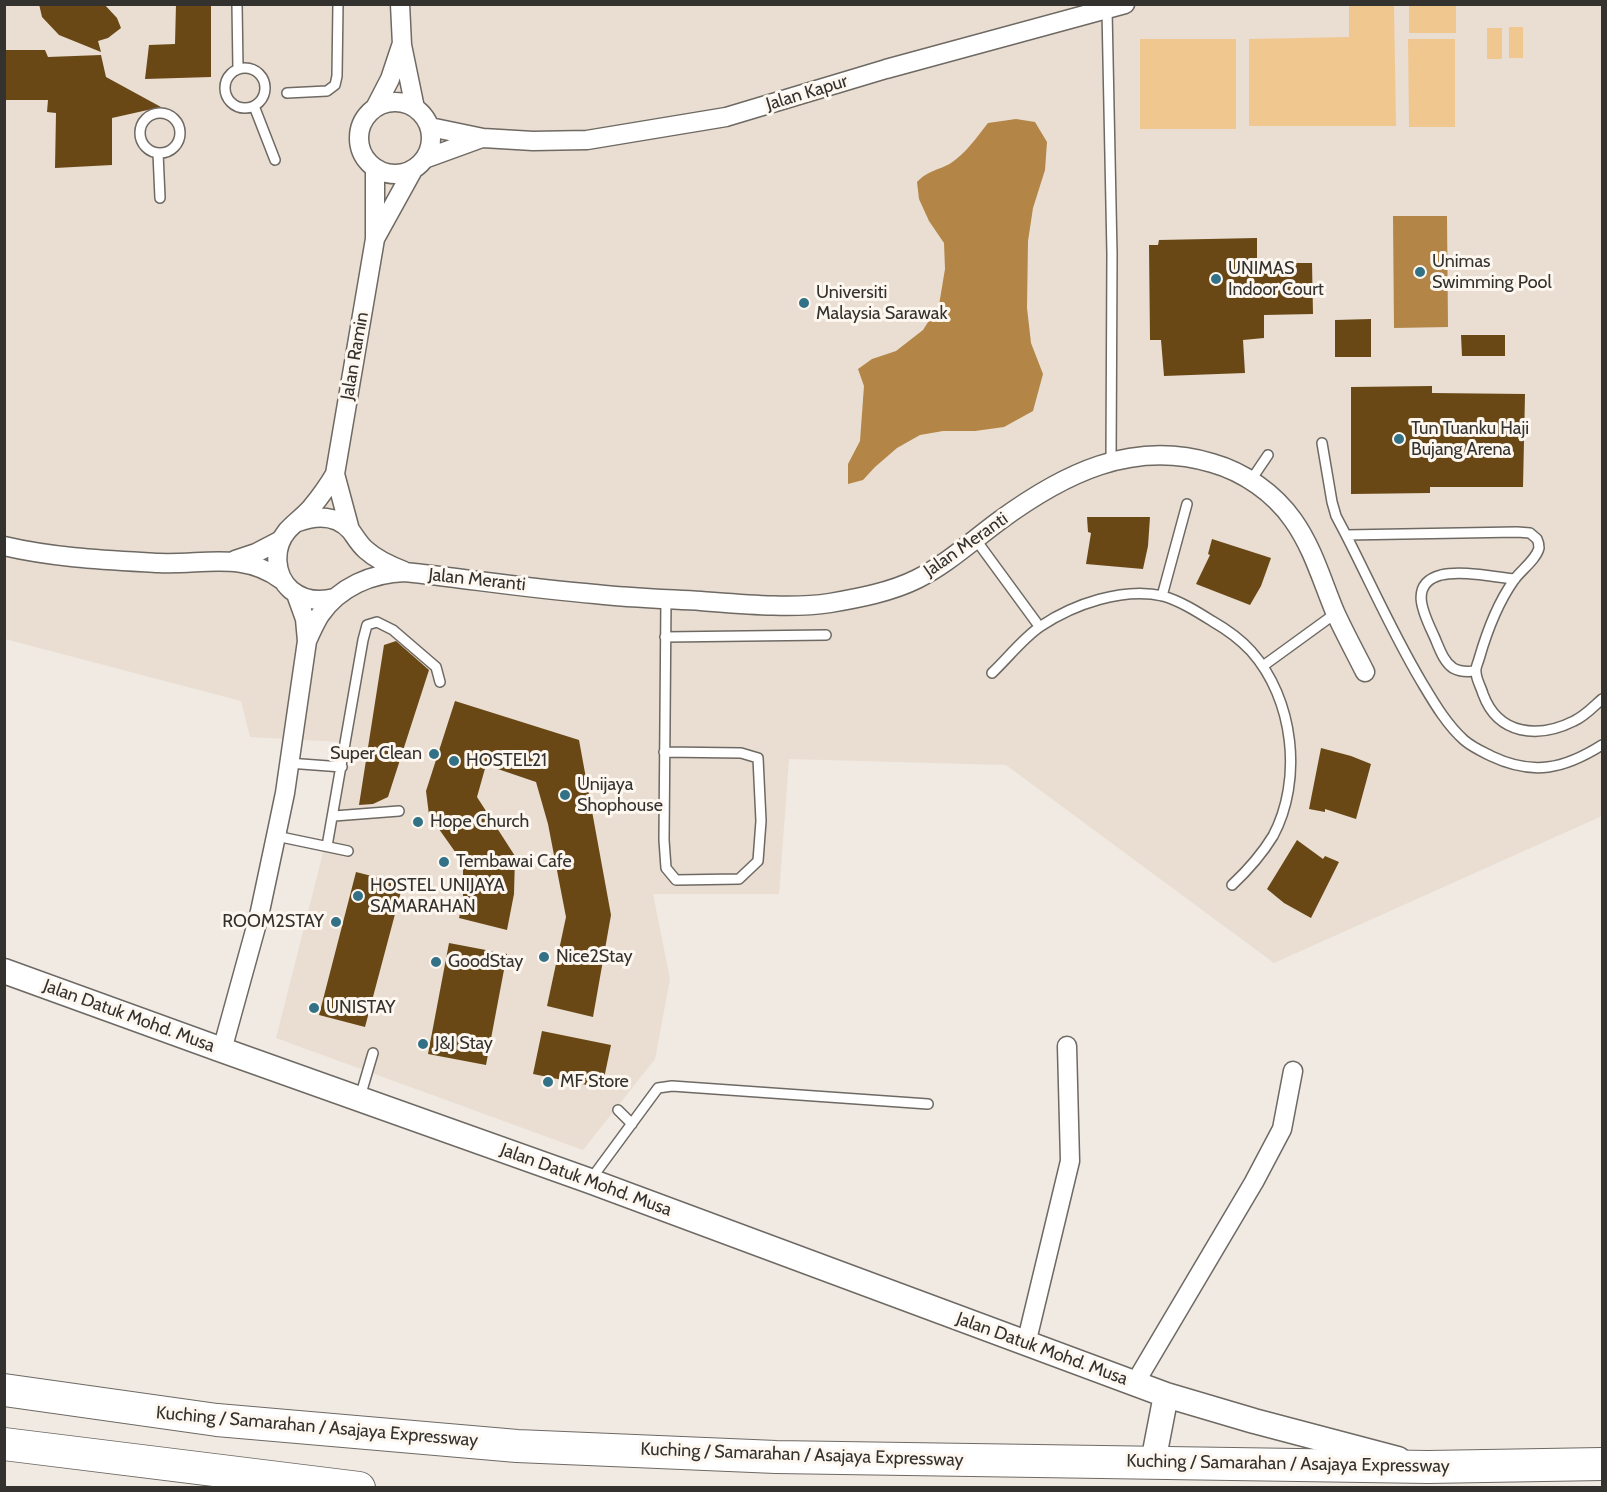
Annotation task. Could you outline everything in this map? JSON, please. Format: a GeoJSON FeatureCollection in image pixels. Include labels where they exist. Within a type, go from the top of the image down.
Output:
{"type":"FeatureCollection","features":[{"type":"Feature","properties":{"kind":"highway","name":"Kuching / Samarahan / Asajaya Expressway"},"geometry":{"type":"LineString","coordinates":[[4,1390],[217,1420],[517,1446],[776,1457],[1428,1467],[1602,1464]]}},
{"type":"Feature","properties":{"kind":"highway"},"geometry":{"type":"LineString","coordinates":[[4,1443],[359,1488]]}},
{"type":"Feature","properties":{"kind":"street"},"geometry":{"type":"LineString","coordinates":[[400,4],[402,45],[415,108]]}},
{"type":"Feature","properties":{"kind":"street","name":"Jalan Kapur"},"geometry":{"type":"LineString","coordinates":[[430,127],[483,138],[587,141],[726,117],[886,69],[1114,11]]}},
{"type":"Feature","properties":{"kind":"street"},"geometry":{"type":"LineString","coordinates":[[375,108],[395,102],[415,108],[424,116],[430,127],[431,148],[427,158],[413,170],[394,175],[375,169],[363,154],[359,136],[367,116],[375,108],[390,79],[402,45]]}},
{"type":"Feature","properties":{"kind":"street","name":"Jalan Kapur"},"geometry":{"type":"LineString","coordinates":[[427,158],[483,138]]}},
{"type":"Feature","properties":{"kind":"street","name":"Jalan Ramin"},"geometry":{"type":"LineString","coordinates":[[335,474],[375,239],[375,169]]}},
{"type":"Feature","properties":{"kind":"street","name":"Jalan Ramin"},"geometry":{"type":"LineString","coordinates":[[375,239],[413,170]]}},
{"type":"Feature","properties":{"kind":"street","name":"Jalan Meranti"},"geometry":{"type":"LineString","coordinates":[[405,572],[594,594],[741,604],[828,603],[868,595],[914,580],[933,570],[1053,486],[1080,472],[1111,461],[1178,455],[1218,464],[1251,480],[1292,518],[1311,550],[1336,613],[1365,672]]}},
{"type":"Feature","properties":{"kind":"street"},"geometry":{"type":"LineString","coordinates":[[282,580],[277,560],[281,540],[288,529],[298,522],[328,486],[335,474]]}},
{"type":"Feature","properties":{"kind":"street"},"geometry":{"type":"LineString","coordinates":[[307,640],[319,617],[356,580],[361,567],[361,554],[335,474]]}},
{"type":"Feature","properties":{"kind":"street"},"geometry":{"type":"LineString","coordinates":[[298,522],[312,517],[326,517],[339,522],[378,559],[405,572]]}},
{"type":"Feature","properties":{"kind":"street"},"geometry":{"type":"LineString","coordinates":[[4,546],[41,554],[173,563],[235,560],[256,553],[281,540]]}},
{"type":"Feature","properties":{"kind":"street"},"geometry":{"type":"LineString","coordinates":[[222,1050],[259,916],[276,836],[307,640],[305,619],[296,594],[282,580],[258,566],[235,560]]}},
{"type":"Feature","properties":{"kind":"street"},"geometry":{"type":"LineString","coordinates":[[296,594],[315,600],[341,594],[377,575],[405,572]]}},
{"type":"Feature","properties":{"kind":"street","name":"Jalan Datuk Mohd. Musa"},"geometry":{"type":"LineString","coordinates":[[4,971],[590,1181],[1166,1395],[1428,1467]]}},
{"type":"Feature","properties":{"kind":"street"},"geometry":{"type":"LineString","coordinates":[[1026,1344],[1070,1161],[1067,1046]]}},
{"type":"Feature","properties":{"kind":"street"},"geometry":{"type":"LineString","coordinates":[[1135,1383],[1254,1182],[1282,1129],[1293,1071]]}},
{"type":"Feature","properties":{"kind":"street"},"geometry":{"type":"LineString","coordinates":[[1153,1462],[1166,1395]]}},
{"type":"Feature","properties":{"kind":"lane"},"geometry":{"type":"LineString","coordinates":[[237,4],[238,69]]}},
{"type":"Feature","properties":{"kind":"lane"},"geometry":{"type":"LineString","coordinates":[[287,93],[327,91],[335,85],[338,9]]}},
{"type":"Feature","properties":{"kind":"lane"},"geometry":{"type":"LineString","coordinates":[[1111,461],[1112,254],[1108,33],[1114,11]]}},
{"type":"Feature","properties":{"kind":"lane"},"geometry":{"type":"LineString","coordinates":[[238,69],[252,69],[262,79],[265,92],[259,103],[247,109],[233,105],[225,93],[227,78],[238,69]]}},
{"type":"Feature","properties":{"kind":"lane"},"geometry":{"type":"LineString","coordinates":[[254,106],[275,160]]}},
{"type":"Feature","properties":{"kind":"lane"},"geometry":{"type":"LineString","coordinates":[[162,112],[170,115],[177,122],[180,130],[175,147],[167,152],[158,153],[142,144],[140,126],[145,118],[162,112]]}},
{"type":"Feature","properties":{"kind":"lane"},"geometry":{"type":"LineString","coordinates":[[158,153],[160,198]]}},
{"type":"Feature","properties":{"kind":"lane"},"geometry":{"type":"LineString","coordinates":[[1322,443],[1336,516],[1403,650],[1440,712],[1463,739],[1475,748],[1505,763],[1527,768],[1554,766],[1578,758],[1602,745]]}},
{"type":"Feature","properties":{"kind":"lane"},"geometry":{"type":"LineString","coordinates":[[1251,480],[1268,455]]}},
{"type":"Feature","properties":{"kind":"lane"},"geometry":{"type":"LineString","coordinates":[[1162,596],[1187,504]]}},
{"type":"Feature","properties":{"kind":"lane"},"geometry":{"type":"LineString","coordinates":[[1347,535],[1530,533],[1538,539],[1539,548],[1503,597],[1490,624],[1475,671],[1487,703],[1495,716],[1505,725],[1516,729],[1543,731],[1562,726],[1585,714],[1602,699]]}},
{"type":"Feature","properties":{"kind":"lane"},"geometry":{"type":"LineString","coordinates":[[976,540],[1040,626]]}},
{"type":"Feature","properties":{"kind":"lane"},"geometry":{"type":"LineString","coordinates":[[1475,671],[1462,672],[1454,669],[1444,657],[1423,612],[1421,594],[1424,587],[1428,581],[1439,575],[1453,573],[1515,579]]}},
{"type":"Feature","properties":{"kind":"lane"},"geometry":{"type":"LineString","coordinates":[[992,673],[1040,626],[1075,608],[1112,597],[1139,594],[1162,596],[1181,603],[1226,630],[1250,650],[1263,666],[1277,694],[1288,734],[1290,766],[1288,793],[1274,834],[1247,870],[1232,885]]}},
{"type":"Feature","properties":{"kind":"lane"},"geometry":{"type":"LineString","coordinates":[[664,752],[741,753],[758,758],[761,821],[758,861],[739,879],[676,880],[666,868],[664,752],[666,599]]}},
{"type":"Feature","properties":{"kind":"lane"},"geometry":{"type":"LineString","coordinates":[[1263,666],[1336,613]]}},
{"type":"Feature","properties":{"kind":"lane"},"geometry":{"type":"LineString","coordinates":[[327,846],[367,625],[377,622],[393,630],[436,667],[440,682]]}},
{"type":"Feature","properties":{"kind":"lane"},"geometry":{"type":"LineString","coordinates":[[665,637],[826,635]]}},
{"type":"Feature","properties":{"kind":"lane"},"geometry":{"type":"LineString","coordinates":[[289,757],[342,767]]}},
{"type":"Feature","properties":{"kind":"lane"},"geometry":{"type":"LineString","coordinates":[[334,816],[399,812]]}},
{"type":"Feature","properties":{"kind":"lane"},"geometry":{"type":"LineString","coordinates":[[276,836],[348,851]]}},
{"type":"Feature","properties":{"kind":"lane"},"geometry":{"type":"LineString","coordinates":[[360,1099],[373,1053]]}},
{"type":"Feature","properties":{"kind":"lane"},"geometry":{"type":"LineString","coordinates":[[590,1181],[658,1088],[672,1086],[928,1104]]}},
{"type":"Feature","properties":{"kind":"lane"},"geometry":{"type":"LineString","coordinates":[[618,1110],[632,1124]]}},
{"type":"Feature","properties":{"kind":"shaded area","name":"Universiti Malaysia Sarawak"},"geometry":{"type":"Polygon","coordinates":[[[4,5],[1602,5],[1602,816],[1274,963],[1006,765],[789,759],[779,894],[653,894],[670,979],[655,1059],[583,1150],[276,1038],[322,857],[340,742],[250,737],[241,701],[5,639],[4,5]]]}},
{"type":"Feature","properties":{"kind":"shaded area"},"geometry":{"type":"Polygon","coordinates":[[[1349,5],[1394,5],[1396,126],[1249,126],[1249,39],[1349,37],[1349,5]]]}},
{"type":"Feature","properties":{"kind":"shaded area"},"geometry":{"type":"Polygon","coordinates":[[[1409,5],[1456,5],[1456,33],[1409,33],[1409,5]]]}},
{"type":"Feature","properties":{"kind":"shaded area"},"geometry":{"type":"Polygon","coordinates":[[[1509,27],[1523,27],[1523,58],[1509,58],[1509,27]]]}},
{"type":"Feature","properties":{"kind":"shaded area"},"geometry":{"type":"Polygon","coordinates":[[[1487,28],[1502,28],[1502,59],[1487,59],[1487,28]]]}},
{"type":"Feature","properties":{"kind":"shaded area"},"geometry":{"type":"Polygon","coordinates":[[[1140,39],[1236,39],[1236,129],[1140,129],[1140,39]]]}},
{"type":"Feature","properties":{"kind":"shaded area"},"geometry":{"type":"Polygon","coordinates":[[[1408,39],[1455,39],[1455,127],[1409,127],[1408,39]]]}},
{"type":"Feature","properties":{"kind":"shaded area"},"geometry":{"type":"Polygon","coordinates":[[[1016,119],[1035,122],[1047,142],[1045,170],[1033,208],[1028,241],[1027,308],[1031,343],[1043,374],[1033,411],[1004,427],[975,431],[943,431],[920,435],[897,448],[863,480],[848,484],[848,464],[860,441],[864,386],[858,369],[872,359],[896,351],[923,330],[939,305],[945,269],[944,243],[929,221],[919,199],[917,182],[956,159],[988,123],[1016,119]]]}},
{"type":"Feature","properties":{"kind":"shaded area","name":"Unimas Swimming Pool"},"geometry":{"type":"Polygon","coordinates":[[[1393,216],[1447,216],[1448,327],[1394,328],[1393,216]]]}},
{"type":"Feature","properties":{"kind":"building"},"geometry":{"type":"Polygon","coordinates":[[[39,4],[104,4],[117,18],[121,28],[108,38],[98,41],[101,52],[59,35],[42,17],[39,4]]]}},
{"type":"Feature","properties":{"kind":"building"},"geometry":{"type":"Polygon","coordinates":[[[176,4],[211,4],[211,77],[145,79],[149,45],[175,44],[176,4]]]}},
{"type":"Feature","properties":{"kind":"building"},"geometry":{"type":"Polygon","coordinates":[[[4,50],[45,50],[48,57],[101,55],[106,77],[161,107],[112,118],[112,165],[55,168],[56,113],[47,112],[48,100],[4,100],[4,50]]]}},
{"type":"Feature","properties":{"kind":"building"},"geometry":{"type":"Polygon","coordinates":[[[1257,238],[1257,263],[1312,263],[1313,314],[1264,315],[1264,338],[1243,340],[1245,373],[1164,376],[1161,340],[1150,340],[1149,245],[1158,245],[1159,240],[1257,238]]]}},
{"type":"Feature","properties":{"kind":"building"},"geometry":{"type":"Polygon","coordinates":[[[1371,319],[1371,357],[1335,357],[1335,320],[1371,319]]]}},
{"type":"Feature","properties":{"kind":"building"},"geometry":{"type":"Polygon","coordinates":[[[1461,335],[1505,335],[1505,356],[1462,356],[1461,335]]]}},
{"type":"Feature","properties":{"kind":"building"},"geometry":{"type":"Polygon","coordinates":[[[1432,386],[1432,393],[1525,394],[1523,487],[1430,487],[1430,493],[1351,494],[1351,387],[1432,386]]]}},
{"type":"Feature","properties":{"kind":"building"},"geometry":{"type":"Polygon","coordinates":[[[1087,517],[1150,517],[1148,546],[1143,569],[1086,564],[1091,533],[1088,532],[1087,517]]]}},
{"type":"Feature","properties":{"kind":"building"},"geometry":{"type":"Polygon","coordinates":[[[1212,539],[1271,558],[1261,586],[1250,605],[1196,584],[1210,555],[1208,554],[1212,539]]]}},
{"type":"Feature","properties":{"kind":"building"},"geometry":{"type":"Polygon","coordinates":[[[396,641],[429,670],[388,797],[373,804],[359,805],[384,645],[396,641]]]}},
{"type":"Feature","properties":{"kind":"building"},"geometry":{"type":"Polygon","coordinates":[[[455,701],[579,740],[611,915],[593,1017],[547,1006],[566,917],[548,824],[536,782],[486,765],[477,797],[515,856],[514,894],[507,930],[459,918],[463,898],[463,863],[429,815],[426,791],[455,701]]]}},
{"type":"Feature","properties":{"kind":"building"},"geometry":{"type":"Polygon","coordinates":[[[1321,748],[1371,764],[1356,819],[1325,809],[1325,812],[1309,809],[1321,748]]]}},
{"type":"Feature","properties":{"kind":"building"},"geometry":{"type":"Polygon","coordinates":[[[1297,840],[1323,859],[1325,856],[1339,862],[1311,918],[1284,903],[1267,889],[1297,840]]]}},
{"type":"Feature","properties":{"kind":"building"},"geometry":{"type":"Polygon","coordinates":[[[356,872],[403,884],[365,1027],[319,1015],[356,872]]]}},
{"type":"Feature","properties":{"kind":"building"},"geometry":{"type":"Polygon","coordinates":[[[449,943],[507,954],[486,1065],[428,1054],[449,943]]]}},
{"type":"Feature","properties":{"kind":"building"},"geometry":{"type":"Polygon","coordinates":[[[542,1031],[611,1045],[602,1088],[533,1074],[542,1031]]]}},
{"type":"Feature","properties":{"kind":"place","name":"Unimas Swimming Pool"},"geometry":{"type":"Point","coordinates":[1420,272]}},
{"type":"Feature","properties":{"kind":"place","name":"UNIMAS Indoor Court"},"geometry":{"type":"Point","coordinates":[1216,279]}},
{"type":"Feature","properties":{"kind":"place","name":"Universiti Malaysia Sarawak"},"geometry":{"type":"Point","coordinates":[804,303]}},
{"type":"Feature","properties":{"kind":"place","name":"Tun Tuanku Haji Bujang Arena"},"geometry":{"type":"Point","coordinates":[1399,439]}},
{"type":"Feature","properties":{"kind":"place","name":"Super Clean"},"geometry":{"type":"Point","coordinates":[434,754]}},
{"type":"Feature","properties":{"kind":"place","name":"HOSTEL21"},"geometry":{"type":"Point","coordinates":[454,761]}},
{"type":"Feature","properties":{"kind":"place","name":"Unijaya Shophouse"},"geometry":{"type":"Point","coordinates":[565,795]}},
{"type":"Feature","properties":{"kind":"place","name":"Hope Church"},"geometry":{"type":"Point","coordinates":[418,822]}},
{"type":"Feature","properties":{"kind":"place","name":"Tembawai Cafe"},"geometry":{"type":"Point","coordinates":[444,862]}},
{"type":"Feature","properties":{"kind":"place","name":"HOSTEL UNIJAYA SAMARAHAN"},"geometry":{"type":"Point","coordinates":[358,896]}},
{"type":"Feature","properties":{"kind":"place","name":"ROOM2STAY"},"geometry":{"type":"Point","coordinates":[336,922]}},
{"type":"Feature","properties":{"kind":"place","name":"Nice2Stay"},"geometry":{"type":"Point","coordinates":[544,957]}},
{"type":"Feature","properties":{"kind":"place","name":"GoodStay"},"geometry":{"type":"Point","coordinates":[436,962]}},
{"type":"Feature","properties":{"kind":"place","name":"UNISTAY"},"geometry":{"type":"Point","coordinates":[314,1008]}},
{"type":"Feature","properties":{"kind":"place","name":"J&J Stay"},"geometry":{"type":"Point","coordinates":[423,1044]}},
{"type":"Feature","properties":{"kind":"place","name":"MF Store"},"geometry":{"type":"Point","coordinates":[548,1082]}}]}
